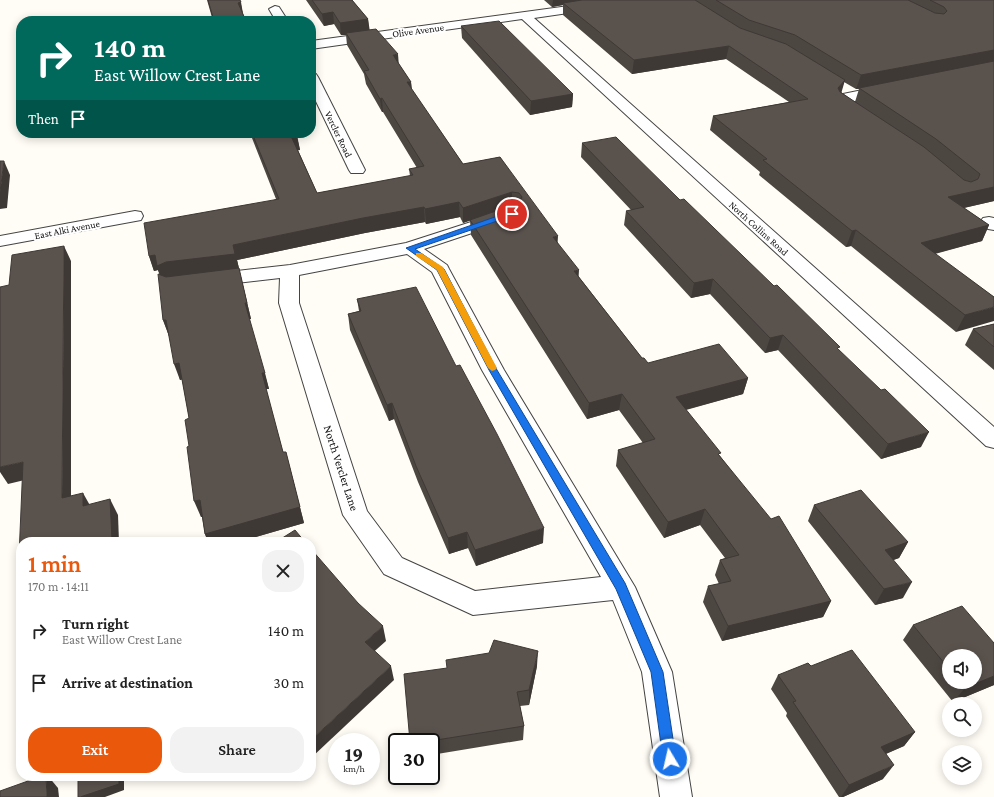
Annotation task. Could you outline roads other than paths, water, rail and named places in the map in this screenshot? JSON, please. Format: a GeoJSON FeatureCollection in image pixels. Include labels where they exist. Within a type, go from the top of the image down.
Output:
{"type":"FeatureCollection","features":[{"type":"Feature","properties":{"kind":"street","name":"Olive Avenue"},"geometry":{"type":"LineString","coordinates":[[316,43],[637,0]]}},
{"type":"Feature","properties":{"kind":"street"},"geometry":{"type":"LineString","coordinates":[[275,9],[279,16]]}},
{"type":"Feature","properties":{"kind":"street","name":"North Collins Road"},"geometry":{"type":"LineString","coordinates":[[524,15],[994,440]]}},
{"type":"Feature","properties":{"kind":"street"},"geometry":{"type":"LineString","coordinates":[[874,124],[842,102],[848,97],[903,86]]}},
{"type":"Feature","properties":{"kind":"street","name":"Vercler Road"},"geometry":{"type":"LineString","coordinates":[[316,87],[357,170]]}},
{"type":"Feature","properties":{"kind":"street"},"geometry":{"type":"LineString","coordinates":[[841,87],[854,96]]}},
{"type":"Feature","properties":{"kind":"street"},"geometry":{"type":"LineString","coordinates":[[193,283],[290,271],[410,248],[512,214]]}},
{"type":"Feature","properties":{"kind":"street","name":"East Alki Avenue"},"geometry":{"type":"LineString","coordinates":[[0,241],[135,216]]}},
{"type":"Feature","properties":{"kind":"street"},"geometry":{"type":"LineString","coordinates":[[410,248],[440,269],[493,370],[621,587],[657,672],[676,797]]}},
{"type":"Feature","properties":{"kind":"street","name":"North Vercler Lane"},"geometry":{"type":"LineString","coordinates":[[290,271],[289,303],[356,515],[392,566],[474,603],[621,587]]}}]}
